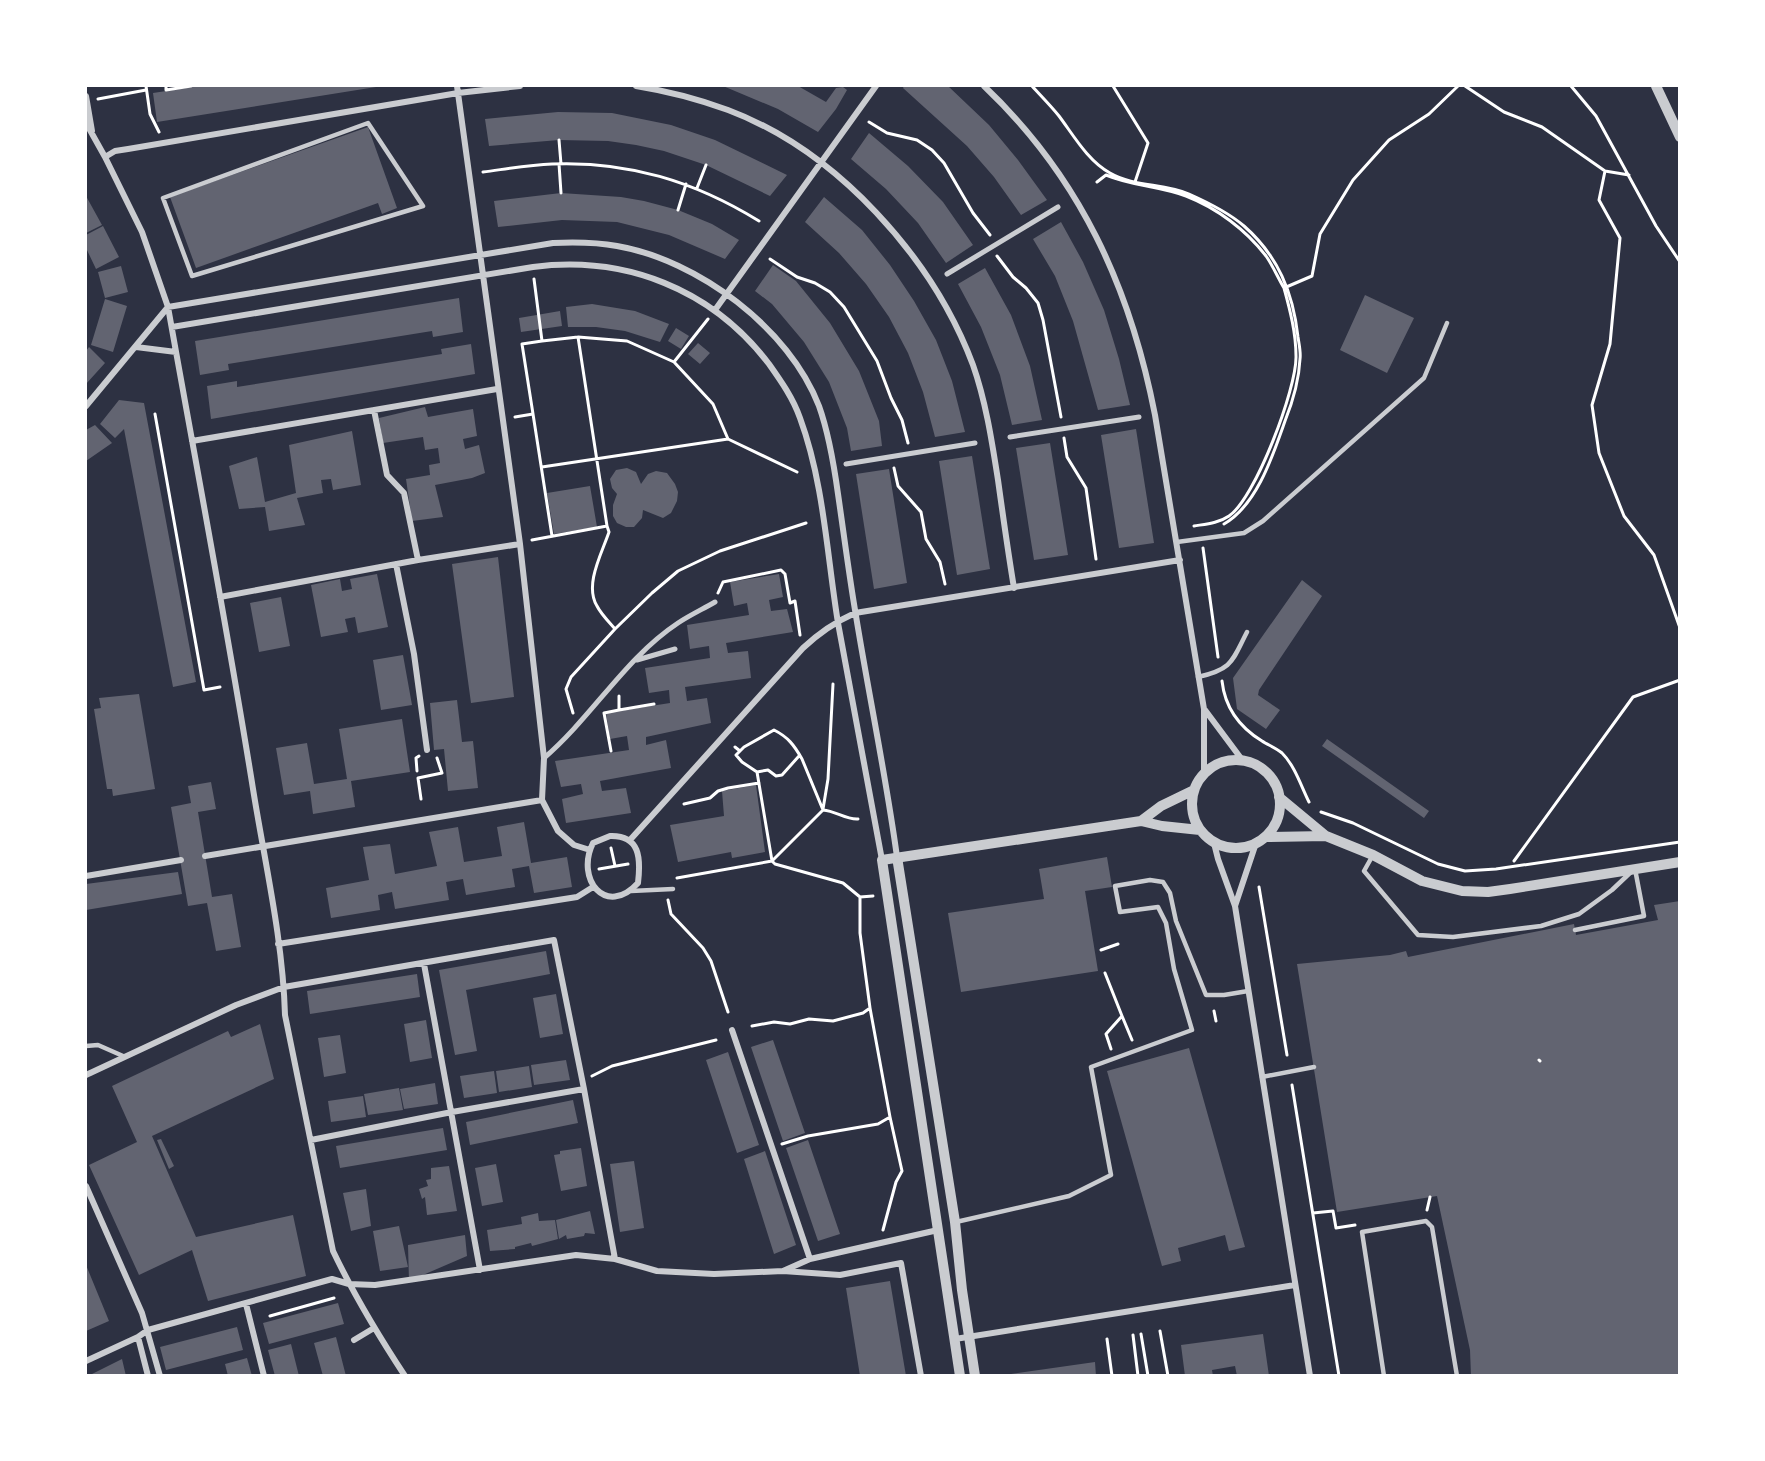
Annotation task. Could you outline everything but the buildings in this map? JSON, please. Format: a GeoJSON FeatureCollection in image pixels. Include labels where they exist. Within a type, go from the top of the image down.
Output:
{"type":"FeatureCollection","features":[{"type":"Feature","properties":{"kind":"street"},"geometry":{"type":"LineString","coordinates":[[457,86],[520,544],[544,758],[542,800],[558,831],[574,844],[590,849]]}},
{"type":"Feature","properties":{"kind":"street"},"geometry":{"type":"LineString","coordinates":[[105,157],[128,149],[458,93],[520,86]]}},
{"type":"Feature","properties":{"kind":"street"},"geometry":{"type":"LineString","coordinates":[[636,86],[669,92],[729,110],[769,130],[820,163],[858,194],[897,235],[933,283],[956,326],[973,366],[985,405],[992,440],[1014,588]]}},
{"type":"Feature","properties":{"kind":"street"},"geometry":{"type":"LineString","coordinates":[[715,310],[876,86]]}},
{"type":"Feature","properties":{"kind":"street"},"geometry":{"type":"LineString","coordinates":[[984,86],[1005,106],[1075,196],[1100,243],[1120,288],[1146,369],[1204,709],[1204,774]]}},
{"type":"Feature","properties":{"kind":"street"},"geometry":{"type":"LineString","coordinates":[[1656,86],[1680,137]]}},
{"type":"Feature","properties":{"kind":"street"},"geometry":{"type":"LineString","coordinates":[[86,96],[93,137]]}},
{"type":"Feature","properties":{"kind":"street"},"geometry":{"type":"LineString","coordinates":[[86,123],[142,232],[168,307],[262,847],[284,987],[285,1015],[333,1251],[374,1328],[405,1376]]}},
{"type":"Feature","properties":{"kind":"street"},"geometry":{"type":"LineString","coordinates":[[947,274],[1058,207]]}},
{"type":"Feature","properties":{"kind":"street"},"geometry":{"type":"LineString","coordinates":[[86,406],[168,307],[553,243],[591,242],[619,246],[688,270],[727,294],[778,340],[802,374],[818,404],[834,466],[855,613],[891,812],[955,1222],[962,1290],[975,1376]]}},
{"type":"Feature","properties":{"kind":"street"},"geometry":{"type":"LineString","coordinates":[[172,327],[482,275],[548,265],[577,264],[610,267],[644,275],[678,287],[715,310],[758,349],[784,387],[800,418],[814,469],[838,621],[882,860],[960,1376]]}},
{"type":"Feature","properties":{"kind":"street"},"geometry":{"type":"LineString","coordinates":[[136,347],[176,352]]}},
{"type":"Feature","properties":{"kind":"street"},"geometry":{"type":"LineString","coordinates":[[192,441],[497,389]]}},
{"type":"Feature","properties":{"kind":"street"},"geometry":{"type":"LineString","coordinates":[[374,410],[387,475],[404,493],[418,560]]}},
{"type":"Feature","properties":{"kind":"street"},"geometry":{"type":"LineString","coordinates":[[1010,437],[1139,417]]}},
{"type":"Feature","properties":{"kind":"street"},"geometry":{"type":"LineString","coordinates":[[846,464],[975,442]]}},
{"type":"Feature","properties":{"kind":"street"},"geometry":{"type":"LineString","coordinates":[[220,597],[418,560],[520,544]]}},
{"type":"Feature","properties":{"kind":"street"},"geometry":{"type":"LineString","coordinates":[[630,840],[803,648],[838,621],[855,613],[1180,560]]}},
{"type":"Feature","properties":{"kind":"street"},"geometry":{"type":"LineString","coordinates":[[396,564],[414,654],[426,750]]}},
{"type":"Feature","properties":{"kind":"street"},"geometry":{"type":"LineString","coordinates":[[544,758],[577,726],[636,660],[678,623],[715,602]]}},
{"type":"Feature","properties":{"kind":"street"},"geometry":{"type":"LineString","coordinates":[[636,660],[675,649]]}},
{"type":"Feature","properties":{"kind":"street"},"geometry":{"type":"LineString","coordinates":[[1204,709],[1243,761]]}},
{"type":"Feature","properties":{"kind":"street"},"geometry":{"type":"LineString","coordinates":[[1235,906],[1261,840],[1278,819],[1280,797],[1267,773],[1256,765],[1243,761],[1229,761],[1215,765],[1204,774],[1194,790],[1192,804],[1194,818],[1200,830],[1214,843],[1228,848],[1242,848],[1261,840],[1326,836]]}},
{"type":"Feature","properties":{"kind":"street"},"geometry":{"type":"LineString","coordinates":[[1141,821],[1161,806],[1194,790]]}},
{"type":"Feature","properties":{"kind":"street"},"geometry":{"type":"LineString","coordinates":[[1280,797],[1326,836],[1373,855],[1422,881],[1462,891],[1488,892],[1680,862]]}},
{"type":"Feature","properties":{"kind":"street"},"geometry":{"type":"LineString","coordinates":[[205,856],[542,800]]}},
{"type":"Feature","properties":{"kind":"street"},"geometry":{"type":"LineString","coordinates":[[882,860],[1141,821],[1200,830]]}},
{"type":"Feature","properties":{"kind":"street"},"geometry":{"type":"LineString","coordinates":[[610,836],[621,836],[630,840],[636,848],[638,883],[631,891],[621,896],[599,893],[593,887],[588,863],[593,843],[610,836]]}},
{"type":"Feature","properties":{"kind":"street"},"geometry":{"type":"LineString","coordinates":[[1214,843],[1235,906],[1310,1376]]}},
{"type":"Feature","properties":{"kind":"street"},"geometry":{"type":"LineString","coordinates":[[86,876],[181,860]]}},
{"type":"Feature","properties":{"kind":"street"},"geometry":{"type":"LineString","coordinates":[[278,944],[577,897],[593,887]]}},
{"type":"Feature","properties":{"kind":"street"},"geometry":{"type":"LineString","coordinates":[[86,1076],[123,1056],[236,1005],[284,987],[554,940],[583,1081],[615,1259]]}},
{"type":"Feature","properties":{"kind":"street"},"geometry":{"type":"LineString","coordinates":[[424,964],[480,1270]]}},
{"type":"Feature","properties":{"kind":"street"},"geometry":{"type":"LineString","coordinates":[[732,1030],[810,1259]]}},
{"type":"Feature","properties":{"kind":"street"},"geometry":{"type":"LineString","coordinates":[[311,1140],[584,1089]]}},
{"type":"Feature","properties":{"kind":"street"},"geometry":{"type":"LineString","coordinates":[[86,1186],[142,1313],[160,1376]]}},
{"type":"Feature","properties":{"kind":"street"},"geometry":{"type":"LineString","coordinates":[[783,1271],[810,1259],[938,1230]]}},
{"type":"Feature","properties":{"kind":"street"},"geometry":{"type":"LineString","coordinates":[[86,1361],[148,1330],[332,1279],[349,1284],[375,1286],[576,1255],[615,1259],[657,1271],[714,1274],[783,1271],[840,1275],[901,1263],[921,1376]]}},
{"type":"Feature","properties":{"kind":"street"},"geometry":{"type":"LineString","coordinates":[[955,1339],[1295,1285]]}},
{"type":"Feature","properties":{"kind":"street"},"geometry":{"type":"LineString","coordinates":[[246,1304],[264,1376]]}},
{"type":"Feature","properties":{"kind":"street"},"geometry":{"type":"LineString","coordinates":[[354,1340],[374,1328]]}},
{"type":"Feature","properties":{"kind":"street"},"geometry":{"type":"LineString","coordinates":[[138,1337],[148,1376]]}},
{"type":"Feature","properties":{"kind":"lane"},"geometry":{"type":"LineString","coordinates":[[368,123],[423,206],[400,214],[192,276],[163,198],[368,123]]}},
{"type":"Feature","properties":{"kind":"lane"},"geometry":{"type":"LineString","coordinates":[[1177,542],[1244,533],[1272,514],[1424,378],[1448,323]]}},
{"type":"Feature","properties":{"kind":"lane"},"geometry":{"type":"LineString","coordinates":[[1198,677],[1220,672],[1230,665],[1247,632]]}},
{"type":"Feature","properties":{"kind":"lane"},"geometry":{"type":"LineString","coordinates":[[1373,855],[1364,871],[1418,935],[1430,936],[1454,937],[1541,926],[1579,914],[1612,890],[1635,869]]}},
{"type":"Feature","properties":{"kind":"lane"},"geometry":{"type":"LineString","coordinates":[[1575,930],[1644,916],[1635,869]]}},
{"type":"Feature","properties":{"kind":"lane"},"geometry":{"type":"LineString","coordinates":[[955,1222],[1069,1196],[1111,1175],[1091,1066],[1192,1030],[1174,969],[1166,923],[1158,907],[1120,912],[1115,886],[1150,880],[1163,882],[1170,893],[1176,921],[1206,995],[1248,991]]}},
{"type":"Feature","properties":{"kind":"lane"},"geometry":{"type":"LineString","coordinates":[[631,891],[673,889]]}},
{"type":"Feature","properties":{"kind":"lane"},"geometry":{"type":"LineString","coordinates":[[1166,923],[1176,921]]}},
{"type":"Feature","properties":{"kind":"lane"},"geometry":{"type":"LineString","coordinates":[[86,1046],[98,1045],[123,1056]]}},
{"type":"Feature","properties":{"kind":"lane"},"geometry":{"type":"LineString","coordinates":[[1262,1077],[1314,1067]]}},
{"type":"Feature","properties":{"kind":"lane"},"geometry":{"type":"LineString","coordinates":[[1384,1376],[1362,1232],[1426,1221],[1432,1227],[1457,1376]]}},
{"type":"Feature","properties":{"kind":"path"},"geometry":{"type":"LineString","coordinates":[[166,86],[166,90],[191,86]]}},
{"type":"Feature","properties":{"kind":"path"},"geometry":{"type":"LineString","coordinates":[[1032,86],[1092,159],[1109,172],[1122,179],[1186,193],[1214,206],[1243,225],[1269,254],[1286,287],[1295,314],[1300,358],[1293,400],[1277,444],[1251,500],[1233,519],[1218,527],[1200,530],[1223,693],[1236,720],[1246,730],[1281,752],[1291,764],[1310,805]]}},
{"type":"Feature","properties":{"kind":"path"},"geometry":{"type":"LineString","coordinates":[[1113,86],[1148,143],[1135,182]]}},
{"type":"Feature","properties":{"kind":"path"},"geometry":{"type":"LineString","coordinates":[[1286,287],[1312,276],[1320,234],[1353,180],[1389,140],[1429,114],[1458,86]]}},
{"type":"Feature","properties":{"kind":"path"},"geometry":{"type":"LineString","coordinates":[[1465,86],[1504,111],[1542,127],[1605,171],[1629,175]]}},
{"type":"Feature","properties":{"kind":"path"},"geometry":{"type":"LineString","coordinates":[[1571,86],[1596,116],[1656,226],[1680,262]]}},
{"type":"Feature","properties":{"kind":"path"},"geometry":{"type":"LineString","coordinates":[[98,99],[146,88],[150,114],[160,133]]}},
{"type":"Feature","properties":{"kind":"path"},"geometry":{"type":"LineString","coordinates":[[869,122],[887,133],[917,140],[932,150],[944,163],[1013,277],[1038,303],[1067,457],[1086,488],[1096,559]]}},
{"type":"Feature","properties":{"kind":"path"},"geometry":{"type":"LineString","coordinates":[[559,140],[561,193]]}},
{"type":"Feature","properties":{"kind":"path"},"geometry":{"type":"LineString","coordinates":[[483,172],[560,164],[592,164],[634,170],[697,188],[759,220]]}},
{"type":"Feature","properties":{"kind":"path"},"geometry":{"type":"LineString","coordinates":[[697,188],[706,165]]}},
{"type":"Feature","properties":{"kind":"path"},"geometry":{"type":"LineString","coordinates":[[1605,171],[1599,200],[1620,238],[1610,344],[1592,405],[1599,453],[1624,516],[1654,555],[1680,628]]}},
{"type":"Feature","properties":{"kind":"path"},"geometry":{"type":"LineString","coordinates":[[1097,182],[1106,175],[1123,182],[1185,195],[1214,211],[1241,228],[1266,256],[1286,287],[1292,316],[1296,358],[1289,399],[1273,442],[1246,497],[1230,516],[1214,523],[1194,526]]}},
{"type":"Feature","properties":{"kind":"path"},"geometry":{"type":"LineString","coordinates":[[678,210],[686,184]]}},
{"type":"Feature","properties":{"kind":"path"},"geometry":{"type":"LineString","coordinates":[[770,258],[797,277],[815,283],[830,292],[844,307],[877,361],[902,420],[911,453]]}},
{"type":"Feature","properties":{"kind":"path"},"geometry":{"type":"LineString","coordinates":[[534,277],[542,341]]}},
{"type":"Feature","properties":{"kind":"path"},"geometry":{"type":"LineString","coordinates":[[674,362],[708,319]]}},
{"type":"Feature","properties":{"kind":"path"},"geometry":{"type":"LineString","coordinates":[[578,337],[609,532],[591,592],[596,606],[615,629]]}},
{"type":"Feature","properties":{"kind":"path"},"geometry":{"type":"LineString","coordinates":[[552,536],[522,344],[578,337],[627,340],[674,362],[713,404],[728,439]]}},
{"type":"Feature","properties":{"kind":"path"},"geometry":{"type":"LineString","coordinates":[[155,414],[204,690],[220,687]]}},
{"type":"Feature","properties":{"kind":"path"},"geometry":{"type":"LineString","coordinates":[[513,417],[533,414]]}},
{"type":"Feature","properties":{"kind":"path"},"geometry":{"type":"LineString","coordinates":[[542,467],[728,439],[797,472]]}},
{"type":"Feature","properties":{"kind":"path"},"geometry":{"type":"LineString","coordinates":[[892,456],[898,486],[921,512],[926,538],[940,562],[945,584]]}},
{"type":"Feature","properties":{"kind":"path"},"geometry":{"type":"LineString","coordinates":[[577,726],[567,690],[571,677],[652,593],[678,571],[720,551],[806,523]]}},
{"type":"Feature","properties":{"kind":"path"},"geometry":{"type":"LineString","coordinates":[[528,540],[607,526]]}},
{"type":"Feature","properties":{"kind":"path"},"geometry":{"type":"LineString","coordinates":[[715,602],[723,582],[781,570],[785,574],[790,603],[795,601],[800,635]]}},
{"type":"Feature","properties":{"kind":"path"},"geometry":{"type":"LineString","coordinates":[[619,678],[619,710]]}},
{"type":"Feature","properties":{"kind":"path"},"geometry":{"type":"LineString","coordinates":[[1514,861],[1633,697],[1680,680]]}},
{"type":"Feature","properties":{"kind":"path"},"geometry":{"type":"LineString","coordinates":[[669,878],[772,861],[823,810],[828,779],[833,684]]}},
{"type":"Feature","properties":{"kind":"path"},"geometry":{"type":"LineString","coordinates":[[611,751],[604,713],[654,704]]}},
{"type":"Feature","properties":{"kind":"path"},"geometry":{"type":"LineString","coordinates":[[799,756],[782,775],[776,776],[768,770],[757,772],[736,755],[774,730],[792,742],[799,756],[823,810]]}},
{"type":"Feature","properties":{"kind":"path"},"geometry":{"type":"LineString","coordinates":[[735,747],[740,751]]}},
{"type":"Feature","properties":{"kind":"path"},"geometry":{"type":"LineString","coordinates":[[417,771],[416,758],[426,750],[438,759],[442,773],[418,778],[421,799]]}},
{"type":"Feature","properties":{"kind":"path"},"geometry":{"type":"LineString","coordinates":[[757,772],[772,861],[775,864],[843,882],[860,897],[873,896]]}},
{"type":"Feature","properties":{"kind":"path"},"geometry":{"type":"LineString","coordinates":[[684,804],[710,798],[718,791],[728,788],[759,783]]}},
{"type":"Feature","properties":{"kind":"path"},"geometry":{"type":"LineString","coordinates":[[823,810],[858,819]]}},
{"type":"Feature","properties":{"kind":"path"},"geometry":{"type":"LineString","coordinates":[[1319,811],[1353,823],[1438,864],[1465,871],[1496,869],[1680,842]]}},
{"type":"Feature","properties":{"kind":"path"},"geometry":{"type":"LineString","coordinates":[[611,846],[615,866]]}},
{"type":"Feature","properties":{"kind":"path"},"geometry":{"type":"LineString","coordinates":[[598,869],[629,864]]}},
{"type":"Feature","properties":{"kind":"path"},"geometry":{"type":"LineString","coordinates":[[1259,887],[1287,1055]]}},
{"type":"Feature","properties":{"kind":"path"},"geometry":{"type":"LineString","coordinates":[[668,897],[671,914],[703,948],[711,961],[728,1012]]}},
{"type":"Feature","properties":{"kind":"path"},"geometry":{"type":"LineString","coordinates":[[860,897],[860,933],[870,1008],[902,1171],[896,1182],[883,1230]]}},
{"type":"Feature","properties":{"kind":"path"},"geometry":{"type":"LineString","coordinates":[[1101,950],[1118,944]]}},
{"type":"Feature","properties":{"kind":"path"},"geometry":{"type":"LineString","coordinates":[[1104,973],[1134,1044]]}},
{"type":"Feature","properties":{"kind":"path"},"geometry":{"type":"LineString","coordinates":[[752,1026],[774,1022],[790,1024],[808,1019],[834,1021],[863,1013],[870,1008]]}},
{"type":"Feature","properties":{"kind":"path"},"geometry":{"type":"LineString","coordinates":[[1214,1011],[1216,1021]]}},
{"type":"Feature","properties":{"kind":"path"},"geometry":{"type":"LineString","coordinates":[[1111,1051],[1106,1034],[1122,1016]]}},
{"type":"Feature","properties":{"kind":"path"},"geometry":{"type":"LineString","coordinates":[[583,1081],[612,1066],[716,1040]]}},
{"type":"Feature","properties":{"kind":"path"},"geometry":{"type":"LineString","coordinates":[[1292,1085],[1339,1376]]}},
{"type":"Feature","properties":{"kind":"path"},"geometry":{"type":"LineString","coordinates":[[780,1145],[808,1136],[878,1124],[890,1117]]}},
{"type":"Feature","properties":{"kind":"path"},"geometry":{"type":"LineString","coordinates":[[1425,1214],[1430,1197]]}},
{"type":"Feature","properties":{"kind":"path"},"geometry":{"type":"LineString","coordinates":[[1312,1213],[1333,1211],[1336,1228],[1342,1227]]}},
{"type":"Feature","properties":{"kind":"path"},"geometry":{"type":"LineString","coordinates":[[270,1316],[334,1299]]}},
{"type":"Feature","properties":{"kind":"path"},"geometry":{"type":"LineString","coordinates":[[1160,1331],[1168,1376]]}},
{"type":"Feature","properties":{"kind":"path"},"geometry":{"type":"LineString","coordinates":[[1141,1334],[1148,1376]]}},
{"type":"Feature","properties":{"kind":"path"},"geometry":{"type":"LineString","coordinates":[[1132,1335],[1138,1376]]}},
{"type":"Feature","properties":{"kind":"path"},"geometry":{"type":"LineString","coordinates":[[1107,1339],[1112,1376]]}}]}
